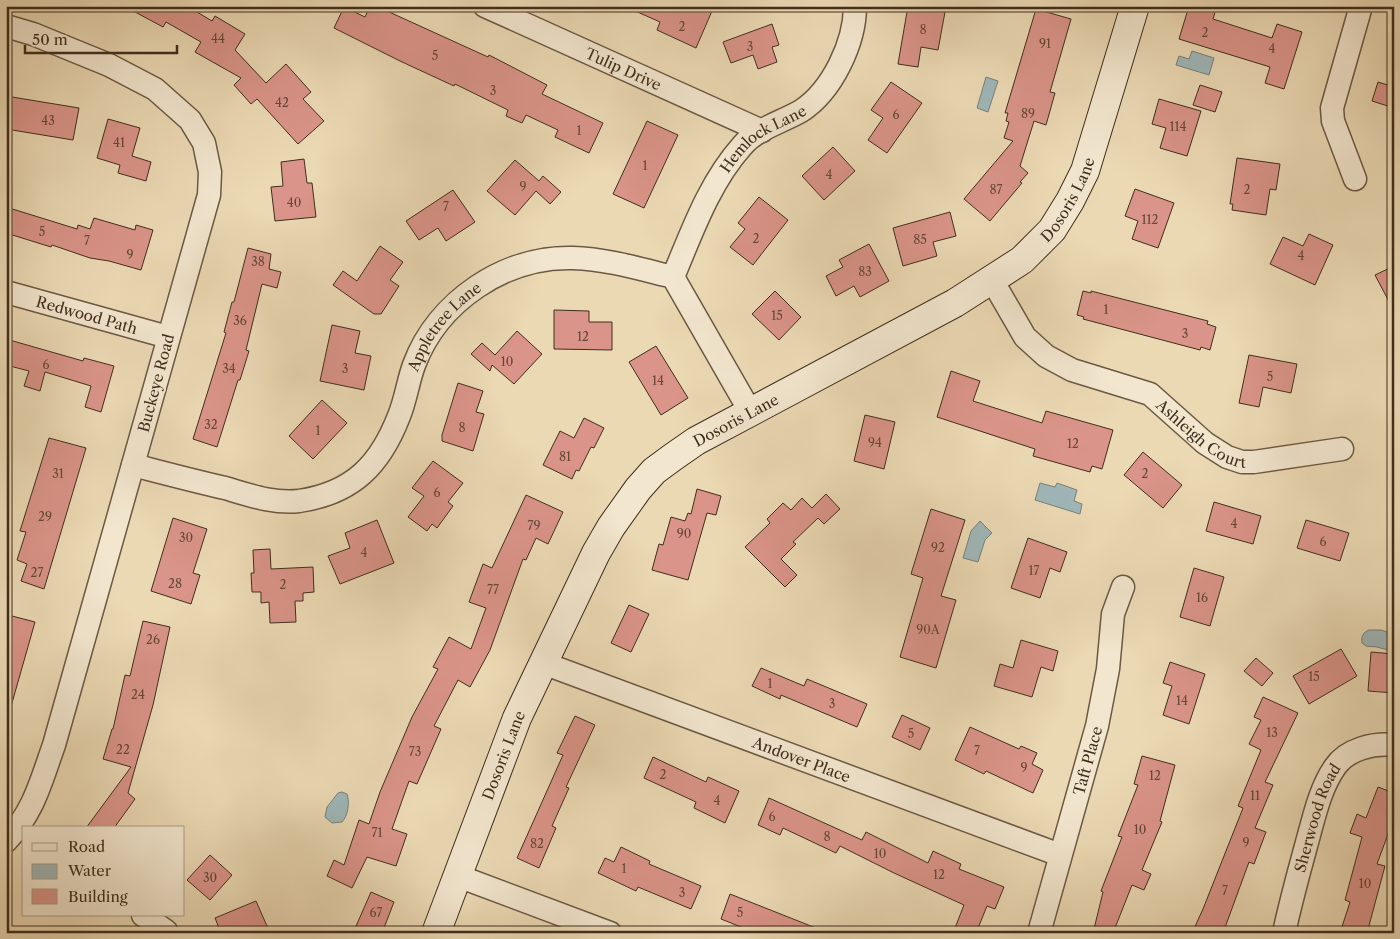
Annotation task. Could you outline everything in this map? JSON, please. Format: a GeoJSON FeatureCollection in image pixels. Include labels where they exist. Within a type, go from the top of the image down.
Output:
{"type":"FeatureCollection","features":[{"type":"Feature","properties":{"kind":"street","name":"Tulip Drive"},"geometry":{"type":"LineString","coordinates":[[485,6],[762,131]]}},
{"type":"Feature","properties":{"kind":"street","name":"Hemlock Lane"},"geometry":{"type":"LineString","coordinates":[[673,277],[699,216],[725,166],[744,143],[800,111],[826,88],[849,46],[855,21],[855,6]]}},
{"type":"Feature","properties":{"kind":"street","name":"Dosoris Lane"},"geometry":{"type":"LineString","coordinates":[[436,933],[518,718],[543,663],[610,527],[638,489],[654,471],[696,441],[955,303],[1022,260],[1052,230],[1070,201],[1085,171],[1134,6]]}},
{"type":"Feature","properties":{"kind":"street"},"geometry":{"type":"LineString","coordinates":[[1355,179],[1333,121],[1332,108],[1361,6]]}},
{"type":"Feature","properties":{"kind":"street","name":"Buckeye Road"},"geometry":{"type":"LineString","coordinates":[[6,26],[33,34],[109,65],[155,89],[190,120],[204,144],[210,172],[209,196],[54,745],[34,801],[16,834]]}},
{"type":"Feature","properties":{"kind":"street","name":"Appletree Lane"},"geometry":{"type":"LineString","coordinates":[[134,465],[272,501],[297,501],[329,494],[362,475],[381,454],[400,415],[414,364],[429,334],[459,299],[487,279],[529,262],[572,258],[604,261],[673,277]]}},
{"type":"Feature","properties":{"kind":"street"},"geometry":{"type":"LineString","coordinates":[[673,277],[751,413]]}},
{"type":"Feature","properties":{"kind":"street","name":"Ashleigh Court"},"geometry":{"type":"LineString","coordinates":[[992,280],[1024,337],[1046,356],[1072,370],[1150,394],[1205,443],[1227,457],[1242,462],[1254,462],[1342,449]]}},
{"type":"Feature","properties":{"kind":"street","name":"Redwood Path"},"geometry":{"type":"LineString","coordinates":[[6,292],[168,337]]}},
{"type":"Feature","properties":{"kind":"street","name":"Taft Place"},"geometry":{"type":"LineString","coordinates":[[1039,933],[1097,726],[1108,669],[1113,614],[1123,587]]}},
{"type":"Feature","properties":{"kind":"street","name":"Andover Place"},"geometry":{"type":"LineString","coordinates":[[543,663],[1060,855]]}},
{"type":"Feature","properties":{"kind":"street","name":"Sherwood Road"},"geometry":{"type":"LineString","coordinates":[[1284,933],[1291,899],[1316,812],[1335,766],[1352,753],[1367,746],[1394,745]]}},
{"type":"Feature","properties":{"kind":"street"},"geometry":{"type":"LineString","coordinates":[[458,876],[610,933]]}},
{"type":"Feature","properties":{"kind":"street"},"geometry":{"type":"LineString","coordinates":[[144,916],[166,931],[166,933]]}},
{"type":"Feature","properties":{"kind":"water"},"geometry":{"type":"Polygon","coordinates":[[[1192,51],[1214,58],[1209,75],[1176,65],[1179,56],[1189,59],[1192,51]]]}},
{"type":"Feature","properties":{"kind":"water"},"geometry":{"type":"Polygon","coordinates":[[[986,77],[998,81],[988,112],[977,108],[986,77]]]}},
{"type":"Feature","properties":{"kind":"water"},"geometry":{"type":"Polygon","coordinates":[[[1040,483],[1055,487],[1057,483],[1077,490],[1074,501],[1082,504],[1080,514],[1035,500],[1040,483]]]}},
{"type":"Feature","properties":{"kind":"water"},"geometry":{"type":"Polygon","coordinates":[[[980,521],[992,533],[985,540],[978,562],[963,558],[971,531],[980,521]]]}},
{"type":"Feature","properties":{"kind":"water"},"geometry":{"type":"Polygon","coordinates":[[[1369,630],[1394,633],[1394,645],[1388,650],[1366,646],[1362,643],[1362,639],[1364,633],[1369,630]]]}},
{"type":"Feature","properties":{"kind":"water"},"geometry":{"type":"Polygon","coordinates":[[[338,793],[347,794],[348,797],[347,813],[342,822],[332,823],[325,817],[327,807],[338,793]]]}},
{"type":"Feature","properties":{"kind":"building"},"geometry":{"type":"Polygon","coordinates":[[[124,6],[187,6],[212,21],[215,16],[245,34],[235,50],[266,83],[286,64],[311,92],[303,99],[324,121],[298,144],[257,99],[251,104],[234,85],[241,78],[195,52],[201,42],[166,22],[163,27],[124,6]]]}},
{"type":"Feature","properties":{"kind":"building"},"geometry":{"type":"Polygon","coordinates":[[[370,6],[376,6],[488,57],[489,55],[547,85],[542,94],[603,123],[589,153],[555,137],[558,130],[526,115],[522,123],[506,116],[508,110],[455,84],[454,86],[400,61],[334,28],[344,7],[365,17],[370,6]]]}},
{"type":"Feature","properties":{"kind":"building"},"geometry":{"type":"Polygon","coordinates":[[[624,6],[702,6],[712,11],[696,48],[657,30],[660,22],[624,6]]]}},
{"type":"Feature","properties":{"kind":"building"},"geometry":{"type":"Polygon","coordinates":[[[908,6],[945,12],[938,50],[921,47],[918,67],[898,64],[908,6]]]}},
{"type":"Feature","properties":{"kind":"building"},"geometry":{"type":"Polygon","coordinates":[[[1189,6],[1217,6],[1213,19],[1272,38],[1277,24],[1302,32],[1284,89],[1265,83],[1270,67],[1179,39],[1189,6]]]}},
{"type":"Feature","properties":{"kind":"building"},"geometry":{"type":"Polygon","coordinates":[[[1036,9],[1071,19],[1050,92],[1055,93],[1046,125],[1034,121],[1020,166],[1028,173],[1020,182],[1022,183],[990,221],[964,199],[1013,141],[1004,138],[1009,122],[1006,121],[1008,113],[1005,113],[1036,9]]]}},
{"type":"Feature","properties":{"kind":"building"},"geometry":{"type":"Polygon","coordinates":[[[772,24],[779,45],[772,47],[777,62],[758,69],[753,55],[731,63],[723,42],[772,24]]]}},
{"type":"Feature","properties":{"kind":"building"},"geometry":{"type":"Polygon","coordinates":[[[891,82],[922,103],[887,153],[868,140],[883,118],[871,110],[891,82]]]}},
{"type":"Feature","properties":{"kind":"building"},"geometry":{"type":"Polygon","coordinates":[[[1378,82],[1394,87],[1394,108],[1372,101],[1378,82]]]}},
{"type":"Feature","properties":{"kind":"building"},"geometry":{"type":"Polygon","coordinates":[[[1200,85],[1222,92],[1215,112],[1193,105],[1200,85]]]}},
{"type":"Feature","properties":{"kind":"building"},"geometry":{"type":"Polygon","coordinates":[[[6,96],[79,108],[73,140],[6,129],[6,96]]]}},
{"type":"Feature","properties":{"kind":"building"},"geometry":{"type":"Polygon","coordinates":[[[1159,99],[1201,111],[1187,156],[1160,148],[1166,128],[1152,124],[1159,99]]]}},
{"type":"Feature","properties":{"kind":"building"},"geometry":{"type":"Polygon","coordinates":[[[108,119],[140,128],[132,156],[151,162],[146,181],[118,173],[120,165],[97,158],[108,119]]]}},
{"type":"Feature","properties":{"kind":"building"},"geometry":{"type":"Polygon","coordinates":[[[647,121],[678,135],[644,208],[613,194],[647,121]]]}},
{"type":"Feature","properties":{"kind":"building"},"geometry":{"type":"Polygon","coordinates":[[[833,147],[855,171],[824,200],[802,176],[833,147]]]}},
{"type":"Feature","properties":{"kind":"building"},"geometry":{"type":"Polygon","coordinates":[[[1237,158],[1280,164],[1276,190],[1270,189],[1266,215],[1232,210],[1233,204],[1230,204],[1237,158]]]}},
{"type":"Feature","properties":{"kind":"building"},"geometry":{"type":"Polygon","coordinates":[[[304,159],[307,183],[312,183],[316,217],[275,221],[271,187],[283,186],[281,162],[304,159]]]}},
{"type":"Feature","properties":{"kind":"building"},"geometry":{"type":"Polygon","coordinates":[[[515,160],[539,181],[543,176],[561,192],[550,204],[536,191],[515,215],[487,191],[515,160]]]}},
{"type":"Feature","properties":{"kind":"building"},"geometry":{"type":"Polygon","coordinates":[[[1135,189],[1174,203],[1158,248],[1132,239],[1138,221],[1125,216],[1135,189]]]}},
{"type":"Feature","properties":{"kind":"building"},"geometry":{"type":"Polygon","coordinates":[[[453,190],[475,222],[446,241],[438,228],[419,240],[406,221],[453,190]]]}},
{"type":"Feature","properties":{"kind":"building"},"geometry":{"type":"Polygon","coordinates":[[[759,197],[788,220],[753,265],[730,247],[745,229],[738,223],[759,197]]]}},
{"type":"Feature","properties":{"kind":"building"},"geometry":{"type":"Polygon","coordinates":[[[6,207],[77,229],[78,225],[90,229],[94,218],[135,230],[136,225],[153,230],[141,270],[90,258],[52,245],[51,247],[6,233],[6,207]]]}},
{"type":"Feature","properties":{"kind":"building"},"geometry":{"type":"Polygon","coordinates":[[[950,212],[956,236],[933,242],[937,256],[903,266],[893,228],[950,212]]]}},
{"type":"Feature","properties":{"kind":"building"},"geometry":{"type":"Polygon","coordinates":[[[1309,234],[1333,245],[1315,285],[1270,264],[1283,237],[1303,246],[1309,234]]]}},
{"type":"Feature","properties":{"kind":"building"},"geometry":{"type":"Polygon","coordinates":[[[869,244],[889,281],[860,297],[854,286],[836,296],[826,276],[843,267],[839,260],[869,244]]]}},
{"type":"Feature","properties":{"kind":"building"},"geometry":{"type":"Polygon","coordinates":[[[380,246],[403,262],[390,280],[399,286],[381,314],[374,314],[333,285],[343,271],[357,281],[380,246]]]}},
{"type":"Feature","properties":{"kind":"building"},"geometry":{"type":"Polygon","coordinates":[[[248,248],[271,254],[269,269],[281,272],[277,288],[262,284],[246,350],[249,351],[217,447],[193,439],[226,333],[224,332],[248,248]]]}},
{"type":"Feature","properties":{"kind":"building"},"geometry":{"type":"Polygon","coordinates":[[[1394,266],[1394,311],[1375,275],[1394,266]]]}},
{"type":"Feature","properties":{"kind":"building"},"geometry":{"type":"Polygon","coordinates":[[[775,291],[801,317],[779,340],[752,314],[775,291]]]}},
{"type":"Feature","properties":{"kind":"building"},"geometry":{"type":"Polygon","coordinates":[[[1083,291],[1091,293],[1091,291],[1208,321],[1207,324],[1216,327],[1210,350],[1201,347],[1200,350],[1083,319],[1084,317],[1077,315],[1083,291]]]}},
{"type":"Feature","properties":{"kind":"building"},"geometry":{"type":"Polygon","coordinates":[[[554,310],[589,311],[589,322],[612,322],[612,350],[554,349],[554,310]]]}},
{"type":"Feature","properties":{"kind":"building"},"geometry":{"type":"Polygon","coordinates":[[[332,325],[360,331],[355,353],[371,356],[364,390],[320,381],[332,325]]]}},
{"type":"Feature","properties":{"kind":"building"},"geometry":{"type":"Polygon","coordinates":[[[517,331],[542,354],[514,384],[492,365],[490,371],[471,354],[482,343],[495,355],[517,331]]]}},
{"type":"Feature","properties":{"kind":"building"},"geometry":{"type":"Polygon","coordinates":[[[6,339],[83,361],[84,358],[114,366],[101,412],[85,407],[91,386],[45,372],[40,391],[24,386],[29,371],[6,365],[6,339]]]}},
{"type":"Feature","properties":{"kind":"building"},"geometry":{"type":"Polygon","coordinates":[[[656,346],[688,398],[661,415],[629,362],[656,346]]]}},
{"type":"Feature","properties":{"kind":"building"},"geometry":{"type":"Polygon","coordinates":[[[1249,355],[1297,364],[1291,393],[1263,387],[1259,407],[1239,403],[1249,355]]]}},
{"type":"Feature","properties":{"kind":"building"},"geometry":{"type":"Polygon","coordinates":[[[951,371],[980,381],[973,401],[1042,423],[1046,411],[1113,430],[1102,469],[1092,466],[1090,472],[1033,456],[1035,449],[937,417],[951,371]]]}},
{"type":"Feature","properties":{"kind":"building"},"geometry":{"type":"Polygon","coordinates":[[[458,383],[483,391],[476,412],[484,414],[473,451],[442,441],[442,435],[458,383]]]}},
{"type":"Feature","properties":{"kind":"building"},"geometry":{"type":"Polygon","coordinates":[[[322,400],[347,423],[313,459],[289,436],[322,400]]]}},
{"type":"Feature","properties":{"kind":"building"},"geometry":{"type":"Polygon","coordinates":[[[865,415],[895,422],[884,469],[854,461],[865,415]]]}},
{"type":"Feature","properties":{"kind":"building"},"geometry":{"type":"Polygon","coordinates":[[[584,418],[604,428],[594,448],[591,447],[579,471],[576,470],[572,479],[543,465],[560,431],[574,438],[584,418]]]}},
{"type":"Feature","properties":{"kind":"building"},"geometry":{"type":"Polygon","coordinates":[[[49,438],[86,448],[44,589],[21,581],[27,564],[17,560],[26,532],[20,531],[49,438]]]}},
{"type":"Feature","properties":{"kind":"building"},"geometry":{"type":"Polygon","coordinates":[[[1143,452],[1182,485],[1163,508],[1124,475],[1143,452]]]}},
{"type":"Feature","properties":{"kind":"building"},"geometry":{"type":"Polygon","coordinates":[[[433,461],[463,483],[448,502],[453,506],[437,528],[432,524],[427,531],[408,517],[424,496],[412,488],[433,461]]]}},
{"type":"Feature","properties":{"kind":"building"},"geometry":{"type":"Polygon","coordinates":[[[697,489],[721,496],[716,515],[707,513],[688,580],[652,570],[659,544],[663,545],[671,517],[685,521],[688,513],[691,514],[697,489]]]}},
{"type":"Feature","properties":{"kind":"building"},"geometry":{"type":"Polygon","coordinates":[[[826,494],[840,509],[824,524],[818,518],[793,542],[796,544],[781,559],[797,575],[785,587],[745,547],[770,523],[767,519],[783,503],[791,510],[802,498],[812,508],[826,494]]]}},
{"type":"Feature","properties":{"kind":"building"},"geometry":{"type":"Polygon","coordinates":[[[526,495],[563,512],[548,544],[536,538],[526,560],[523,559],[490,650],[470,687],[458,680],[434,726],[441,729],[417,784],[409,781],[392,829],[407,834],[396,866],[367,857],[352,888],[327,876],[334,860],[344,865],[359,820],[369,824],[380,792],[412,717],[438,669],[433,667],[449,637],[471,649],[486,608],[469,602],[483,564],[492,568],[526,495]]]}},
{"type":"Feature","properties":{"kind":"building"},"geometry":{"type":"Polygon","coordinates":[[[1214,502],[1261,516],[1253,544],[1206,531],[1214,502]]]}},
{"type":"Feature","properties":{"kind":"building"},"geometry":{"type":"Polygon","coordinates":[[[931,509],[965,520],[941,596],[956,600],[936,668],[900,657],[923,578],[911,574],[931,509]]]}},
{"type":"Feature","properties":{"kind":"building"},"geometry":{"type":"Polygon","coordinates":[[[173,518],[207,529],[193,573],[200,575],[191,604],[151,591],[173,518]]]}},
{"type":"Feature","properties":{"kind":"building"},"geometry":{"type":"Polygon","coordinates":[[[377,520],[394,563],[340,584],[328,556],[350,548],[345,533],[377,520]]]}},
{"type":"Feature","properties":{"kind":"building"},"geometry":{"type":"Polygon","coordinates":[[[1306,520],[1349,533],[1340,561],[1297,548],[1306,520]]]}},
{"type":"Feature","properties":{"kind":"building"},"geometry":{"type":"Polygon","coordinates":[[[1028,538],[1067,552],[1060,572],[1050,568],[1040,598],[1011,588],[1028,538]]]}},
{"type":"Feature","properties":{"kind":"building"},"geometry":{"type":"Polygon","coordinates":[[[270,549],[271,569],[313,567],[314,592],[303,593],[303,601],[295,601],[296,622],[270,623],[269,602],[261,603],[261,592],[252,592],[251,573],[254,573],[253,550],[270,549]]]}},
{"type":"Feature","properties":{"kind":"building"},"geometry":{"type":"Polygon","coordinates":[[[1194,568],[1224,577],[1210,626],[1180,617],[1194,568]]]}},
{"type":"Feature","properties":{"kind":"building"},"geometry":{"type":"Polygon","coordinates":[[[629,605],[649,614],[631,652],[611,643],[629,605]]]}},
{"type":"Feature","properties":{"kind":"building"},"geometry":{"type":"Polygon","coordinates":[[[12,616],[35,622],[10,710],[6,709],[6,638],[12,616]]]}},
{"type":"Feature","properties":{"kind":"building"},"geometry":{"type":"Polygon","coordinates":[[[143,621],[170,627],[153,705],[128,793],[135,799],[115,826],[87,826],[131,767],[103,759],[113,729],[125,675],[130,676],[143,621]]]}},
{"type":"Feature","properties":{"kind":"building"},"geometry":{"type":"Polygon","coordinates":[[[1021,640],[1058,651],[1053,671],[1041,667],[1032,697],[994,686],[1000,664],[1013,668],[1021,640]]]}},
{"type":"Feature","properties":{"kind":"building"},"geometry":{"type":"Polygon","coordinates":[[[1341,649],[1357,676],[1309,704],[1293,676],[1341,649]]]}},
{"type":"Feature","properties":{"kind":"building"},"geometry":{"type":"Polygon","coordinates":[[[1371,652],[1394,654],[1394,693],[1368,691],[1371,652]]]}},
{"type":"Feature","properties":{"kind":"building"},"geometry":{"type":"Polygon","coordinates":[[[1256,658],[1273,673],[1262,686],[1244,671],[1256,658]]]}},
{"type":"Feature","properties":{"kind":"building"},"geometry":{"type":"Polygon","coordinates":[[[1170,662],[1205,674],[1189,724],[1163,715],[1172,686],[1163,683],[1170,662]]]}},
{"type":"Feature","properties":{"kind":"building"},"geometry":{"type":"Polygon","coordinates":[[[761,668],[804,686],[807,679],[867,704],[857,727],[781,695],[780,699],[752,686],[761,668]]]}},
{"type":"Feature","properties":{"kind":"building"},"geometry":{"type":"Polygon","coordinates":[[[1263,697],[1298,713],[1265,782],[1273,785],[1255,828],[1266,832],[1254,864],[1249,862],[1223,933],[1192,933],[1243,808],[1238,806],[1261,750],[1249,744],[1261,720],[1254,717],[1263,697]]]}},
{"type":"Feature","properties":{"kind":"building"},"geometry":{"type":"Polygon","coordinates":[[[902,715],[930,728],[920,750],[892,737],[902,715]]]}},
{"type":"Feature","properties":{"kind":"building"},"geometry":{"type":"Polygon","coordinates":[[[575,716],[595,725],[566,787],[569,788],[552,826],[556,828],[539,868],[517,858],[563,755],[557,753],[575,716]]]}},
{"type":"Feature","properties":{"kind":"building"},"geometry":{"type":"Polygon","coordinates":[[[970,727],[1019,749],[1021,746],[1037,753],[1032,764],[1043,770],[1033,793],[986,771],[984,774],[955,760],[970,727]]]}},
{"type":"Feature","properties":{"kind":"building"},"geometry":{"type":"Polygon","coordinates":[[[1142,756],[1175,765],[1160,821],[1162,822],[1142,870],[1151,874],[1144,890],[1132,885],[1113,933],[1093,933],[1103,892],[1101,891],[1122,837],[1118,836],[1138,785],[1134,784],[1142,756]]]}},
{"type":"Feature","properties":{"kind":"building"},"geometry":{"type":"Polygon","coordinates":[[[653,757],[706,782],[708,777],[739,791],[725,823],[694,808],[696,802],[644,778],[653,757]]]}},
{"type":"Feature","properties":{"kind":"building"},"geometry":{"type":"Polygon","coordinates":[[[1378,787],[1394,793],[1394,818],[1377,864],[1385,866],[1367,933],[1340,933],[1350,902],[1345,900],[1362,837],[1350,833],[1357,814],[1366,818],[1378,787]]]}},
{"type":"Feature","properties":{"kind":"building"},"geometry":{"type":"Polygon","coordinates":[[[769,798],[862,840],[866,832],[928,863],[933,851],[961,864],[959,869],[1004,887],[995,909],[987,906],[976,933],[953,933],[964,905],[840,846],[836,853],[783,828],[780,835],[758,825],[769,798]]]}},
{"type":"Feature","properties":{"kind":"building"},"geometry":{"type":"Polygon","coordinates":[[[621,847],[650,861],[649,864],[701,886],[691,909],[638,887],[636,891],[598,873],[605,858],[614,862],[621,847]]]}},
{"type":"Feature","properties":{"kind":"building"},"geometry":{"type":"Polygon","coordinates":[[[210,855],[232,875],[210,900],[187,880],[210,855]]]}},
{"type":"Feature","properties":{"kind":"building"},"geometry":{"type":"Polygon","coordinates":[[[371,892],[394,902],[382,933],[353,933],[371,892]]]}},
{"type":"Feature","properties":{"kind":"building"},"geometry":{"type":"Polygon","coordinates":[[[730,894],[826,933],[756,933],[721,919],[730,894]]]}},
{"type":"Feature","properties":{"kind":"building"},"geometry":{"type":"Polygon","coordinates":[[[256,901],[270,933],[221,933],[215,918],[256,901]]]}}]}
